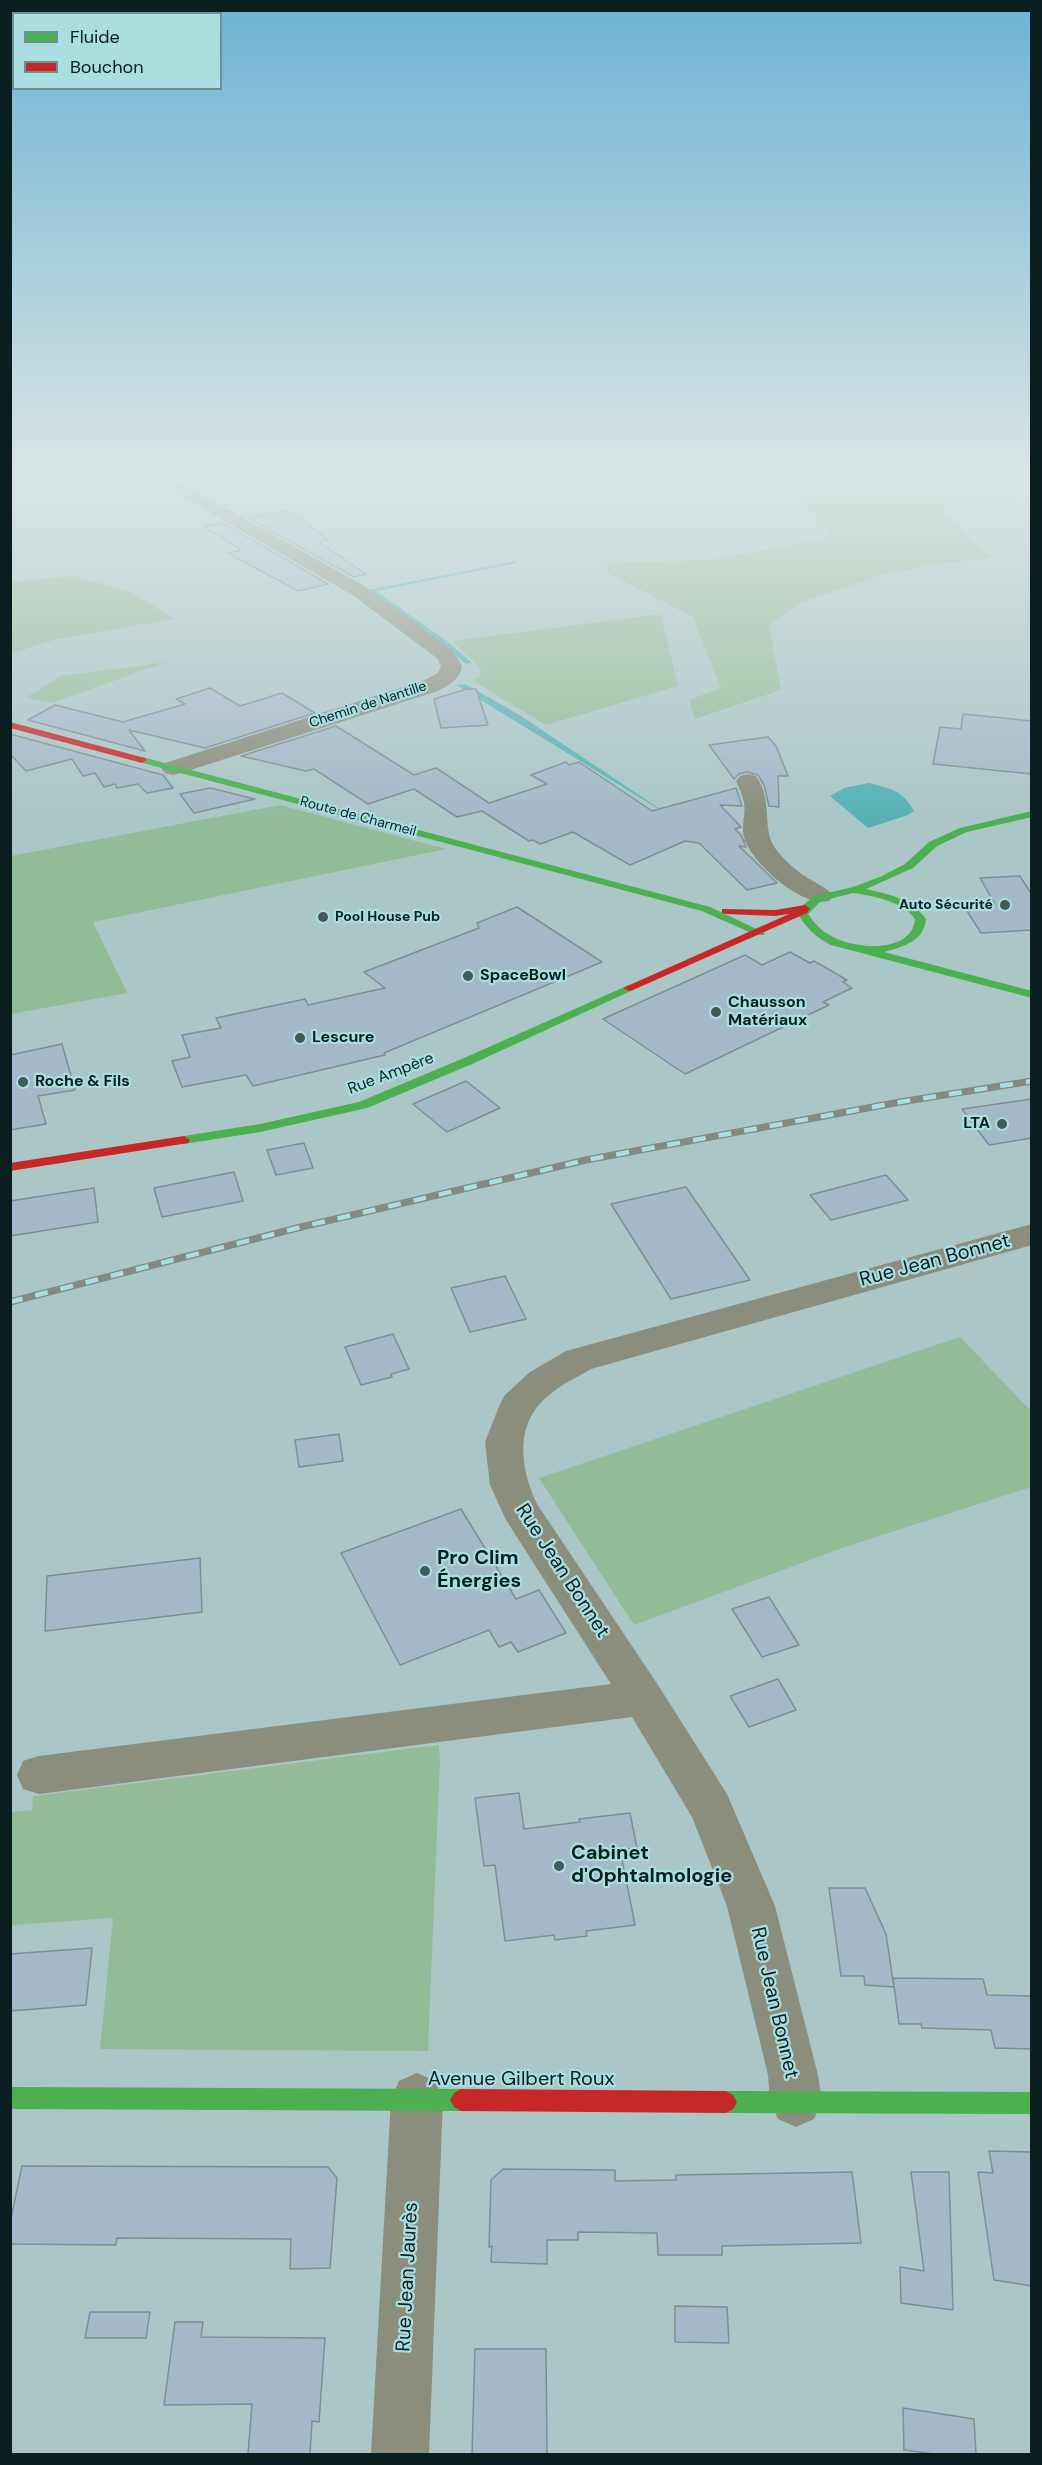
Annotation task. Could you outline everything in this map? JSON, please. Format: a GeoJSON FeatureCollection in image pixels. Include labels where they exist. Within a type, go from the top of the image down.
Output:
{"type":"FeatureCollection","features":[{"type":"Feature","properties":{"kind":"main road","name":"Route de Charmeil"},"geometry":{"type":"LineString","coordinates":[[10,725],[706,909],[775,913],[809,905],[853,890]]}},
{"type":"Feature","properties":{"kind":"main road"},"geometry":{"type":"LineString","coordinates":[[853,890],[884,879],[909,866],[933,844],[964,830],[1032,814]]}},
{"type":"Feature","properties":{"kind":"main road"},"geometry":{"type":"LineString","coordinates":[[858,948],[891,947],[913,936],[919,927],[918,918],[902,891],[909,866]]}},
{"type":"Feature","properties":{"kind":"main road"},"geometry":{"type":"LineString","coordinates":[[853,890],[886,895],[902,891]]}},
{"type":"Feature","properties":{"kind":"main road"},"geometry":{"type":"LineString","coordinates":[[809,905],[804,920],[809,929],[819,937]]}},
{"type":"Feature","properties":{"kind":"main road","name":"Rue Ampère"},"geometry":{"type":"LineString","coordinates":[[760,933],[809,905]]}},
{"type":"Feature","properties":{"kind":"main road","name":"Route de Charmeil"},"geometry":{"type":"LineString","coordinates":[[706,909],[760,933]]}},
{"type":"Feature","properties":{"kind":"main road"},"geometry":{"type":"LineString","coordinates":[[706,909],[721,937]]}},
{"type":"Feature","properties":{"kind":"main road","name":"Rue Ampère"},"geometry":{"type":"LineString","coordinates":[[10,1167],[260,1128],[363,1105],[468,1061],[721,937],[760,933],[782,934]]}},
{"type":"Feature","properties":{"kind":"main road"},"geometry":{"type":"LineString","coordinates":[[804,936],[819,937],[844,946],[1032,995]]}},
{"type":"Feature","properties":{"kind":"main road"},"geometry":{"type":"LineString","coordinates":[[913,936],[950,967],[996,985]]}},
{"type":"Feature","properties":{"kind":"main road","name":"Avenue Gilbert Roux"},"geometry":{"type":"LineString","coordinates":[[10,2097],[1032,2103]]}},
{"type":"Feature","properties":{"kind":"street","name":"Chemin de Nantille"},"geometry":{"type":"LineString","coordinates":[[173,768],[429,686],[445,678],[452,671],[452,663],[446,655],[355,588]]}},
{"type":"Feature","properties":{"kind":"street"},"geometry":{"type":"LineString","coordinates":[[748,781],[756,804],[756,836],[765,853],[794,881],[809,905]]}},
{"type":"Feature","properties":{"kind":"street","name":"Rue Jean Bonnet"},"geometry":{"type":"LineString","coordinates":[[796,2101],[793,2075],[751,1906],[711,1808],[643,1698],[520,1510],[509,1485],[504,1442],[518,1404],[543,1381],[579,1359],[1032,1234]]}},
{"type":"Feature","properties":{"kind":"street"},"geometry":{"type":"LineString","coordinates":[[39,1775],[643,1698]]}},
{"type":"Feature","properties":{"kind":"street","name":"Rue Jean Jaurès"},"geometry":{"type":"LineString","coordinates":[[400,2454],[417,2099]]}},
{"type":"Feature","properties":{"kind":"green space"},"geometry":{"type":"Polygon","coordinates":[[[11,588],[117,588],[131,592],[174,619],[57,639],[11,654],[11,588]]]}},
{"type":"Feature","properties":{"kind":"green space"},"geometry":{"type":"Polygon","coordinates":[[[637,588],[843,588],[799,603],[769,625],[781,690],[695,719],[689,700],[721,688],[693,617],[637,588]]]}},
{"type":"Feature","properties":{"kind":"green space"},"geometry":{"type":"Polygon","coordinates":[[[661,614],[678,686],[546,725],[473,681],[481,675],[480,668],[452,641],[661,614]]]}},
{"type":"Feature","properties":{"kind":"green space"},"geometry":{"type":"Polygon","coordinates":[[[167,662],[52,703],[26,698],[60,676],[167,662]]]}},
{"type":"Feature","properties":{"kind":"green space"},"geometry":{"type":"Polygon","coordinates":[[[280,805],[446,849],[93,922],[127,993],[11,1014],[11,856],[280,805]]]}},
{"type":"Feature","properties":{"kind":"green space"},"geometry":{"type":"Polygon","coordinates":[[[960,1337],[1031,1411],[1031,1487],[845,1547],[634,1625],[539,1478],[960,1337]]]}},
{"type":"Feature","properties":{"kind":"green space"},"geometry":{"type":"Polygon","coordinates":[[[439,1745],[428,2051],[100,2049],[113,1918],[11,1925],[11,1812],[32,1810],[33,1796],[439,1745]]]}},
{"type":"Feature","properties":{"kind":"water"},"geometry":{"type":"Polygon","coordinates":[[[391,588],[376,591],[448,642],[472,663],[466,664],[443,644],[369,590],[391,588]]]}},
{"type":"Feature","properties":{"kind":"water"},"geometry":{"type":"Polygon","coordinates":[[[465,684],[518,714],[670,816],[456,685],[465,684]]]}},
{"type":"Feature","properties":{"kind":"water"},"geometry":{"type":"Polygon","coordinates":[[[869,783],[901,794],[914,811],[868,828],[830,796],[844,788],[869,783]]]}},
{"type":"Feature","properties":{"kind":"water"},"geometry":{"type":"Polygon","coordinates":[[[683,824],[700,836],[748,840],[748,842],[698,838],[683,824]]]}},
{"type":"Feature","properties":{"kind":"building"},"geometry":{"type":"Polygon","coordinates":[[[293,588],[311,588],[298,591],[293,588]]]}},
{"type":"Feature","properties":{"kind":"building"},"geometry":{"type":"Polygon","coordinates":[[[210,688],[240,706],[282,693],[315,713],[205,748],[129,730],[145,751],[28,720],[55,705],[123,722],[185,704],[176,699],[210,688]]]}},
{"type":"Feature","properties":{"kind":"building"},"geometry":{"type":"Polygon","coordinates":[[[467,689],[476,689],[488,725],[441,728],[434,699],[467,689]]]}},
{"type":"Feature","properties":{"kind":"building"},"geometry":{"type":"Polygon","coordinates":[[[963,714],[1032,721],[1032,774],[933,764],[940,727],[961,729],[963,714]]]}},
{"type":"Feature","properties":{"kind":"building"},"geometry":{"type":"Polygon","coordinates":[[[336,726],[414,775],[436,768],[489,803],[547,784],[531,775],[566,762],[569,765],[579,762],[652,811],[736,788],[742,806],[720,805],[741,827],[735,829],[741,835],[746,847],[739,846],[777,883],[747,890],[699,843],[685,841],[630,865],[573,832],[540,844],[533,840],[529,841],[482,811],[457,817],[414,789],[368,804],[314,769],[306,771],[241,756],[336,726]]]}},
{"type":"Feature","properties":{"kind":"building"},"geometry":{"type":"Polygon","coordinates":[[[10,734],[163,775],[173,788],[147,793],[138,784],[117,788],[115,784],[104,787],[95,773],[83,776],[72,759],[26,771],[10,754],[10,734]]]}},
{"type":"Feature","properties":{"kind":"building"},"geometry":{"type":"Polygon","coordinates":[[[768,737],[776,746],[788,776],[778,776],[779,807],[769,806],[764,785],[758,775],[747,772],[739,774],[734,779],[709,745],[768,737]]]}},
{"type":"Feature","properties":{"kind":"building"},"geometry":{"type":"Polygon","coordinates":[[[210,788],[255,799],[194,813],[180,794],[210,788]]]}},
{"type":"Feature","properties":{"kind":"building","name":"Auto Sécurité"},"geometry":{"type":"Polygon","coordinates":[[[1020,876],[1032,895],[1032,930],[981,933],[964,906],[995,904],[980,878],[1020,876]]]}},
{"type":"Feature","properties":{"kind":"building"},"geometry":{"type":"Polygon","coordinates":[[[517,907],[602,962],[384,1053],[385,1055],[253,1086],[246,1075],[182,1087],[172,1061],[190,1057],[182,1035],[221,1028],[216,1018],[305,999],[308,1005],[385,988],[364,972],[479,928],[477,923],[517,907]]]}},
{"type":"Feature","properties":{"kind":"building","name":"Chausson Matériaux"},"geometry":{"type":"Polygon","coordinates":[[[790,952],[810,963],[814,961],[847,980],[843,982],[852,988],[823,1002],[829,1005],[685,1074],[603,1019],[745,955],[762,965],[790,952]]]}},
{"type":"Feature","properties":{"kind":"building"},"geometry":{"type":"Polygon","coordinates":[[[62,1044],[75,1090],[38,1096],[46,1124],[10,1130],[10,1055],[62,1044]]]}},
{"type":"Feature","properties":{"kind":"building"},"geometry":{"type":"Polygon","coordinates":[[[466,1081],[500,1108],[447,1132],[413,1104],[466,1081]]]}},
{"type":"Feature","properties":{"kind":"building","name":"LTA"},"geometry":{"type":"Polygon","coordinates":[[[1032,1099],[1032,1138],[989,1145],[962,1109],[1032,1099]]]}},
{"type":"Feature","properties":{"kind":"building"},"geometry":{"type":"Polygon","coordinates":[[[304,1143],[313,1168],[276,1175],[267,1150],[304,1143]]]}},
{"type":"Feature","properties":{"kind":"building"},"geometry":{"type":"Polygon","coordinates":[[[234,1172],[243,1201],[162,1217],[154,1188],[234,1172]]]}},
{"type":"Feature","properties":{"kind":"building"},"geometry":{"type":"Polygon","coordinates":[[[886,1175],[908,1200],[831,1220],[810,1195],[886,1175]]]}},
{"type":"Feature","properties":{"kind":"building"},"geometry":{"type":"Polygon","coordinates":[[[686,1187],[750,1280],[671,1299],[611,1204],[686,1187]]]}},
{"type":"Feature","properties":{"kind":"building"},"geometry":{"type":"Polygon","coordinates":[[[94,1188],[98,1222],[10,1236],[10,1201],[94,1188]]]}},
{"type":"Feature","properties":{"kind":"building"},"geometry":{"type":"Polygon","coordinates":[[[505,1276],[526,1319],[470,1332],[451,1288],[505,1276]]]}},
{"type":"Feature","properties":{"kind":"building"},"geometry":{"type":"Polygon","coordinates":[[[393,1334],[409,1369],[391,1374],[392,1377],[361,1385],[345,1347],[393,1334]]]}},
{"type":"Feature","properties":{"kind":"building"},"geometry":{"type":"Polygon","coordinates":[[[339,1434],[343,1461],[299,1467],[295,1440],[339,1434]]]}},
{"type":"Feature","properties":{"kind":"building","name":"Pro Clim Énergies"},"geometry":{"type":"Polygon","coordinates":[[[461,1509],[516,1599],[539,1590],[566,1633],[518,1652],[511,1642],[499,1647],[489,1630],[400,1665],[341,1553],[461,1509]]]}},
{"type":"Feature","properties":{"kind":"building"},"geometry":{"type":"Polygon","coordinates":[[[200,1558],[202,1612],[45,1631],[47,1576],[200,1558]]]}},
{"type":"Feature","properties":{"kind":"building"},"geometry":{"type":"Polygon","coordinates":[[[769,1597],[799,1645],[762,1657],[732,1609],[769,1597]]]}},
{"type":"Feature","properties":{"kind":"building"},"geometry":{"type":"Polygon","coordinates":[[[778,1679],[796,1710],[749,1727],[730,1696],[778,1679]]]}},
{"type":"Feature","properties":{"kind":"building","name":"Cabinet d'Ophtalmologie"},"geometry":{"type":"Polygon","coordinates":[[[519,1793],[524,1829],[630,1813],[637,1848],[620,1850],[635,1925],[586,1931],[587,1936],[555,1940],[554,1935],[505,1941],[495,1865],[484,1866],[475,1798],[519,1793]]]}},
{"type":"Feature","properties":{"kind":"building"},"geometry":{"type":"Polygon","coordinates":[[[829,1888],[865,1888],[886,1934],[894,1987],[865,1985],[864,1976],[841,1976],[829,1888]]]}},
{"type":"Feature","properties":{"kind":"building"},"geometry":{"type":"Polygon","coordinates":[[[92,1948],[86,2005],[10,2011],[10,1954],[92,1948]]]}},
{"type":"Feature","properties":{"kind":"building"},"geometry":{"type":"Polygon","coordinates":[[[893,1978],[983,1979],[987,1995],[1032,1996],[1032,2049],[995,2048],[991,2030],[922,2028],[921,2024],[899,2024],[893,1978]]]}},
{"type":"Feature","properties":{"kind":"building"},"geometry":{"type":"Polygon","coordinates":[[[989,2151],[1032,2152],[1032,2286],[994,2280],[978,2172],[993,2173],[989,2151]]]}},
{"type":"Feature","properties":{"kind":"building"},"geometry":{"type":"Polygon","coordinates":[[[22,2166],[328,2167],[337,2178],[330,2268],[290,2269],[291,2239],[117,2238],[116,2245],[10,2244],[10,2223],[22,2166]]]}},
{"type":"Feature","properties":{"kind":"building"},"geometry":{"type":"Polygon","coordinates":[[[503,2169],[615,2170],[615,2181],[676,2180],[676,2175],[852,2172],[861,2243],[722,2246],[722,2255],[658,2255],[657,2233],[578,2232],[578,2240],[547,2240],[547,2264],[491,2262],[492,2246],[489,2247],[491,2180],[503,2169]]]}},
{"type":"Feature","properties":{"kind":"building"},"geometry":{"type":"Polygon","coordinates":[[[911,2172],[949,2172],[953,2310],[901,2303],[900,2267],[924,2271],[911,2172]]]}},
{"type":"Feature","properties":{"kind":"building"},"geometry":{"type":"Polygon","coordinates":[[[675,2306],[727,2307],[729,2343],[675,2342],[675,2306]]]}},
{"type":"Feature","properties":{"kind":"building"},"geometry":{"type":"Polygon","coordinates":[[[90,2312],[150,2312],[146,2338],[85,2338],[90,2312]]]}},
{"type":"Feature","properties":{"kind":"building"},"geometry":{"type":"Polygon","coordinates":[[[175,2322],[203,2322],[201,2337],[325,2338],[319,2422],[312,2421],[310,2454],[248,2454],[252,2404],[164,2405],[175,2322]]]}},
{"type":"Feature","properties":{"kind":"building"},"geometry":{"type":"Polygon","coordinates":[[[475,2349],[546,2349],[547,2454],[472,2454],[475,2349]]]}},
{"type":"Feature","properties":{"kind":"building"},"geometry":{"type":"Polygon","coordinates":[[[903,2408],[974,2419],[976,2454],[935,2454],[904,2450],[903,2408]]]}},
{"type":"Feature","properties":{"kind":"railway"},"geometry":{"type":"LineString","coordinates":[[10,1302],[297,1228],[586,1160],[900,1102],[1032,1081]]}},
{"type":"Feature","properties":{"kind":"traffic: fast"},"geometry":{"type":"LineString","coordinates":[[142,760],[706,909],[760,933]]}},
{"type":"Feature","properties":{"kind":"traffic: fast"},"geometry":{"type":"LineString","coordinates":[[854,890],[884,879],[909,866],[933,844],[964,830],[1032,814]]}},
{"type":"Feature","properties":{"kind":"traffic: fast"},"geometry":{"type":"LineString","coordinates":[[853,890],[875,894],[903,904],[914,911],[920,919],[920,928],[910,939],[898,945],[883,949],[867,949],[835,942],[810,926],[803,914],[812,902],[824,896],[853,890]]}},
{"type":"Feature","properties":{"kind":"traffic: fast"},"geometry":{"type":"LineString","coordinates":[[858,948],[1032,995]]}},
{"type":"Feature","properties":{"kind":"traffic: fast"},"geometry":{"type":"LineString","coordinates":[[184,1140],[260,1128],[363,1105],[468,1061],[629,988]]}},
{"type":"Feature","properties":{"kind":"traffic: fast"},"geometry":{"type":"LineString","coordinates":[[10,2098],[461,2100]]}},
{"type":"Feature","properties":{"kind":"traffic: fast"},"geometry":{"type":"LineString","coordinates":[[726,2102],[1032,2103]]}},
{"type":"Feature","properties":{"kind":"traffic: jam"},"geometry":{"type":"LineString","coordinates":[[10,725],[142,760]]}},
{"type":"Feature","properties":{"kind":"traffic: jam"},"geometry":{"type":"LineString","coordinates":[[726,911],[775,913],[805,908]]}},
{"type":"Feature","properties":{"kind":"traffic: jam"},"geometry":{"type":"LineString","coordinates":[[629,988],[803,911]]}},
{"type":"Feature","properties":{"kind":"traffic: jam"},"geometry":{"type":"LineString","coordinates":[[10,1167],[184,1140]]}},
{"type":"Feature","properties":{"kind":"traffic: jam"},"geometry":{"type":"LineString","coordinates":[[461,2100],[726,2102]]}},
{"type":"Feature","properties":{"kind":"place","name":"Auto Sécurité"},"geometry":{"type":"Point","coordinates":[1005,905]}},
{"type":"Feature","properties":{"kind":"place","name":"Pool House Pub"},"geometry":{"type":"Point","coordinates":[323,917]}},
{"type":"Feature","properties":{"kind":"place","name":"SpaceBowl"},"geometry":{"type":"Point","coordinates":[468,976]}},
{"type":"Feature","properties":{"kind":"place","name":"Chausson Matériaux"},"geometry":{"type":"Point","coordinates":[716,1012]}},
{"type":"Feature","properties":{"kind":"place","name":"Lescure"},"geometry":{"type":"Point","coordinates":[300,1038]}},
{"type":"Feature","properties":{"kind":"place","name":"Roche & Fils"},"geometry":{"type":"Point","coordinates":[23,1082]}},
{"type":"Feature","properties":{"kind":"place","name":"LTA"},"geometry":{"type":"Point","coordinates":[1002,1124]}},
{"type":"Feature","properties":{"kind":"place","name":"Pro Clim Énergies"},"geometry":{"type":"Point","coordinates":[425,1571]}},
{"type":"Feature","properties":{"kind":"place","name":"Cabinet d'Ophtalmologie"},"geometry":{"type":"Point","coordinates":[559,1866]}}]}
